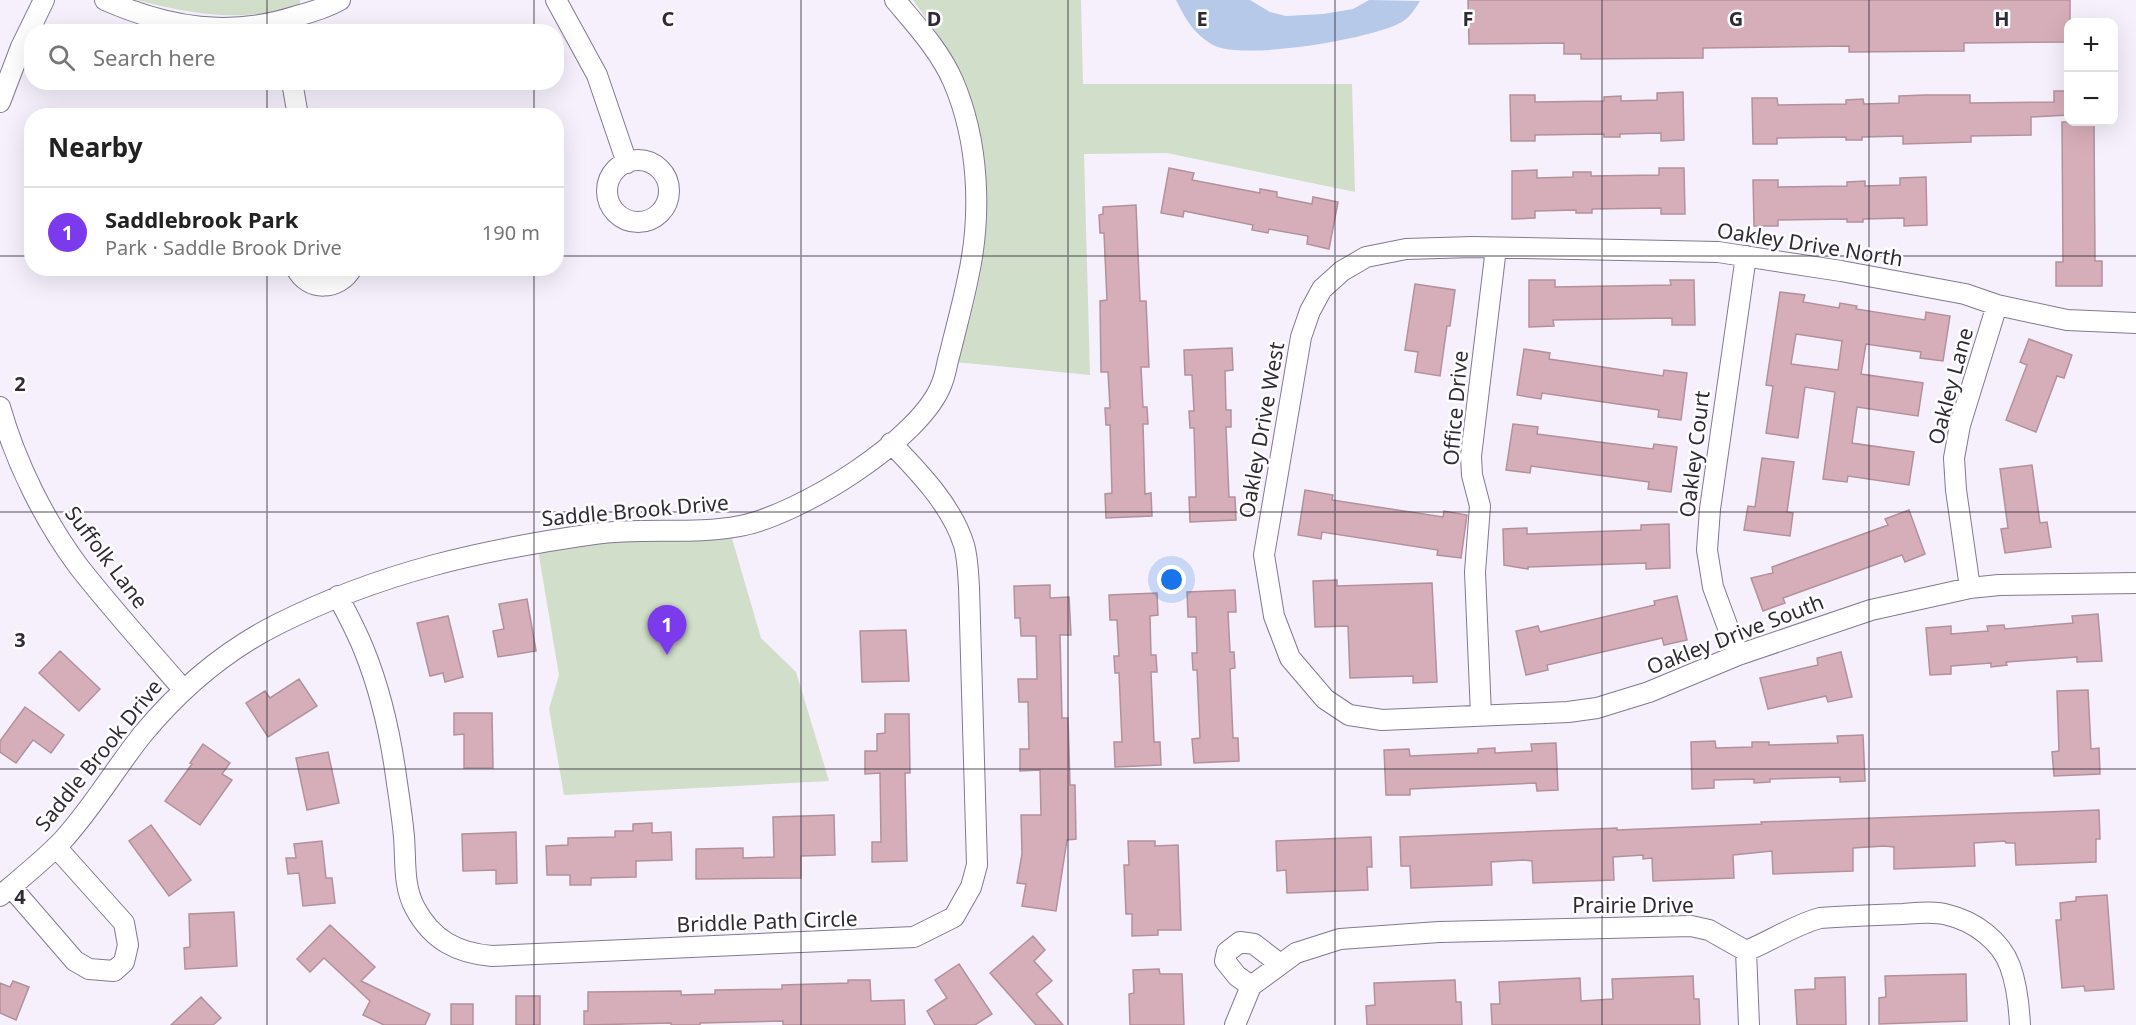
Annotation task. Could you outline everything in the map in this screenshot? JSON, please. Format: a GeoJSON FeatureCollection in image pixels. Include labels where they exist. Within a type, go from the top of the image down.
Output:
{"type":"FeatureCollection","features":[{"type":"Feature","properties":{"kind":"street"},"geometry":{"type":"LineString","coordinates":[[32,24],[44,0]]}},
{"type":"Feature","properties":{"kind":"street"},"geometry":{"type":"LineString","coordinates":[[105,0],[142,14],[183,24]]}},
{"type":"Feature","properties":{"kind":"street"},"geometry":{"type":"LineString","coordinates":[[287,24],[340,0]]}},
{"type":"Feature","properties":{"kind":"street"},"geometry":{"type":"LineString","coordinates":[[556,0],[597,75],[627,163]]}},
{"type":"Feature","properties":{"kind":"street","name":"Saddle Brook Drive"},"geometry":{"type":"LineString","coordinates":[[5,891],[56,847],[88,810],[142,736],[183,689],[241,644],[277,625],[338,596],[446,561],[523,544],[607,532],[741,525],[792,508],[816,496],[850,475],[924,415],[942,384],[971,266],[977,204],[976,174],[953,81],[924,34],[895,0]]}},
{"type":"Feature","properties":{"kind":"street"},"geometry":{"type":"LineString","coordinates":[[0,102],[24,40]]}},
{"type":"Feature","properties":{"kind":"street"},"geometry":{"type":"LineString","coordinates":[[293,90],[297,108]]}},
{"type":"Feature","properties":{"kind":"street","name":"Oakley Drive North"},"geometry":{"type":"LineString","coordinates":[[1472,247],[1699,251],[1746,256],[1965,294],[1997,305],[2067,320],[2136,322]]}},
{"type":"Feature","properties":{"kind":"street","name":"Oakley Drive West"},"geometry":{"type":"LineString","coordinates":[[1349,715],[1325,699],[1290,658],[1274,616],[1264,555],[1301,337],[1310,311],[1322,289],[1342,271],[1358,261],[1382,253],[1406,249],[1472,247]]}},
{"type":"Feature","properties":{"kind":"street","name":"Office Drive"},"geometry":{"type":"LineString","coordinates":[[1481,716],[1475,572],[1480,506],[1470,456],[1496,248]]}},
{"type":"Feature","properties":{"kind":"street","name":"Oakley Court"},"geometry":{"type":"LineString","coordinates":[[1738,656],[1713,587],[1707,550],[1710,509],[1746,256]]}},
{"type":"Feature","properties":{"kind":"street"},"geometry":{"type":"LineString","coordinates":[[303,276],[308,282],[325,286],[339,282],[345,276]]}},
{"type":"Feature","properties":{"kind":"street","name":"Oakley Lane"},"geometry":{"type":"LineString","coordinates":[[1970,588],[1956,490],[1954,458],[1960,425],[1997,305]]}},
{"type":"Feature","properties":{"kind":"street","name":"Suffolk Lane"},"geometry":{"type":"LineString","coordinates":[[0,407],[24,473],[50,522],[78,566],[183,689]]}},
{"type":"Feature","properties":{"kind":"street","name":"Briddle Path Circle"},"geometry":{"type":"LineString","coordinates":[[338,596],[364,650],[375,684],[395,766],[409,892],[415,908],[432,934],[459,949],[492,956],[914,937],[954,917],[971,887],[977,865],[969,587],[964,545],[954,520],[916,469],[891,443]]}},
{"type":"Feature","properties":{"kind":"street","name":"Oakley Drive South"},"geometry":{"type":"LineString","coordinates":[[1349,715],[1382,720],[1568,712],[1596,708],[1649,692],[1738,656],[1871,610],[1970,588],[2032,583],[2136,583]]}},
{"type":"Feature","properties":{"kind":"street"},"geometry":{"type":"LineString","coordinates":[[5,891],[75,961],[89,969],[114,971],[124,962],[128,945],[124,923],[56,847]]}},
{"type":"Feature","properties":{"kind":"street"},"geometry":{"type":"LineString","coordinates":[[1749,1025],[1746,951],[1769,942],[1806,922],[1820,918],[1929,913],[1949,915],[1987,934],[2001,950],[2010,965],[2016,988],[2020,1025]]}},
{"type":"Feature","properties":{"kind":"street","name":"Prairie Drive"},"geometry":{"type":"LineString","coordinates":[[1251,986],[1275,967],[1306,948],[1340,939],[1439,932],[1690,926],[1709,930],[1746,951]]}},
{"type":"Feature","properties":{"kind":"street"},"geometry":{"type":"LineString","coordinates":[[1235,1025],[1251,986],[1237,976],[1225,961],[1227,952],[1240,942],[1254,945],[1275,967]]}},
{"type":"Feature","properties":{"kind":"green space"},"geometry":{"type":"Polygon","coordinates":[[[136,0],[300,0],[300,4],[259,14],[218,15],[136,0]]]}},
{"type":"Feature","properties":{"kind":"green space"},"geometry":{"type":"Polygon","coordinates":[[[913,0],[1081,0],[1083,84],[1352,84],[1355,192],[1167,153],[1084,154],[1090,375],[955,362],[978,288],[987,211],[985,172],[979,134],[969,97],[949,53],[913,0]]]}},
{"type":"Feature","properties":{"kind":"green space"},"geometry":{"type":"Polygon","coordinates":[[[731,535],[761,638],[796,672],[829,781],[564,795],[549,709],[559,675],[538,550],[625,541],[731,535]]]}},
{"type":"Feature","properties":{"kind":"water"},"geometry":{"type":"Polygon","coordinates":[[[1176,0],[1250,0],[1270,12],[1286,16],[1323,14],[1353,9],[1369,0],[1420,1],[1405,20],[1387,29],[1307,46],[1250,51],[1213,45],[1191,26],[1176,0]]]}},
{"type":"Feature","properties":{"kind":"building"},"geometry":{"type":"Polygon","coordinates":[[[1468,0],[2070,0],[2070,18],[2064,18],[2064,42],[1964,43],[1964,51],[1849,52],[1849,46],[1703,48],[1703,58],[1581,59],[1581,54],[1564,54],[1564,43],[1469,44],[1468,0]]]}},
{"type":"Feature","properties":{"kind":"building"},"geometry":{"type":"Polygon","coordinates":[[[2054,91],[2064,91],[2064,115],[2031,117],[2031,135],[1971,136],[1971,142],[1903,144],[1903,136],[1862,137],[1862,140],[1846,140],[1846,137],[1777,138],[1777,144],[1753,144],[1752,98],[1777,98],[1778,105],[1846,104],[1846,100],[1863,99],[1864,104],[1899,103],[1899,96],[1925,95],[1970,95],[1970,103],[2054,102],[2054,91]]]}},
{"type":"Feature","properties":{"kind":"building"},"geometry":{"type":"Polygon","coordinates":[[[1683,92],[1684,140],[1661,141],[1661,133],[1620,134],[1620,137],[1604,137],[1604,134],[1535,135],[1535,141],[1511,141],[1510,95],[1535,95],[1535,102],[1604,101],[1604,97],[1621,96],[1621,101],[1657,100],[1657,93],[1683,92]]]}},
{"type":"Feature","properties":{"kind":"building"},"geometry":{"type":"Polygon","coordinates":[[[2062,122],[2064,122],[2064,126],[2094,126],[2095,261],[2102,261],[2102,286],[2056,286],[2056,262],[2063,262],[2062,122]]]}},
{"type":"Feature","properties":{"kind":"building"},"geometry":{"type":"Polygon","coordinates":[[[1169,168],[1194,173],[1192,180],[1260,193],[1260,189],[1277,192],[1277,197],[1312,204],[1313,197],[1338,202],[1329,249],[1307,244],[1308,236],[1269,229],[1268,233],[1252,230],[1253,225],[1184,211],[1183,217],[1161,213],[1169,168]]]}},
{"type":"Feature","properties":{"kind":"building"},"geometry":{"type":"Polygon","coordinates":[[[1659,168],[1684,168],[1685,214],[1661,214],[1661,208],[1592,209],[1592,213],[1576,213],[1576,210],[1535,211],[1535,218],[1512,219],[1512,171],[1537,170],[1537,178],[1573,177],[1573,172],[1591,172],[1591,176],[1659,175],[1659,168]]]}},
{"type":"Feature","properties":{"kind":"building"},"geometry":{"type":"Polygon","coordinates":[[[1926,177],[1927,225],[1904,226],[1904,218],[1863,219],[1863,222],[1847,222],[1847,219],[1778,220],[1778,226],[1754,226],[1753,180],[1778,180],[1778,187],[1847,186],[1847,182],[1865,181],[1865,186],[1900,185],[1900,178],[1926,177]]]}},
{"type":"Feature","properties":{"kind":"building"},"geometry":{"type":"Polygon","coordinates":[[[1136,205],[1140,301],[1146,301],[1149,367],[1141,367],[1143,407],[1147,407],[1148,424],[1143,424],[1145,494],[1151,493],[1152,516],[1106,518],[1105,494],[1112,493],[1110,425],[1106,425],[1105,408],[1110,408],[1108,372],[1101,372],[1100,301],[1107,300],[1104,233],[1100,233],[1099,215],[1103,214],[1103,207],[1136,205]]]}},
{"type":"Feature","properties":{"kind":"building"},"geometry":{"type":"Polygon","coordinates":[[[1529,280],[1555,280],[1555,287],[1671,285],[1670,280],[1694,280],[1695,325],[1672,325],[1672,318],[1553,320],[1554,326],[1529,327],[1529,280]]]}},
{"type":"Feature","properties":{"kind":"building"},"geometry":{"type":"Polygon","coordinates":[[[1415,284],[1455,290],[1440,376],[1415,372],[1418,352],[1405,350],[1415,284]]]}},
{"type":"Feature","properties":{"kind":"building"},"geometry":{"type":"Polygon","coordinates":[[[1780,292],[1805,295],[1803,302],[1839,308],[1840,303],[1857,306],[1856,309],[1925,320],[1926,312],[1950,316],[1943,361],[1920,358],[1921,352],[1866,344],[1861,374],[1923,383],[1918,416],[1857,407],[1852,443],[1914,452],[1909,485],[1848,476],[1847,482],[1823,479],[1835,392],[1805,387],[1798,438],[1766,433],[1773,386],[1766,385],[1780,292]],[[1796,334],[1791,364],[1838,370],[1842,341],[1796,334]]]}},
{"type":"Feature","properties":{"kind":"building"},"geometry":{"type":"Polygon","coordinates":[[[2029,339],[2072,355],[2064,378],[2057,376],[2036,432],[2006,420],[2027,365],[2020,362],[2029,339]]]}},
{"type":"Feature","properties":{"kind":"building"},"geometry":{"type":"Polygon","coordinates":[[[1232,348],[1233,370],[1225,371],[1226,410],[1231,410],[1231,427],[1226,427],[1229,497],[1235,497],[1236,520],[1190,522],[1189,497],[1196,497],[1194,428],[1190,428],[1189,411],[1194,411],[1192,375],[1185,375],[1184,350],[1232,348]]]}},
{"type":"Feature","properties":{"kind":"building"},"geometry":{"type":"Polygon","coordinates":[[[1524,349],[1550,353],[1549,359],[1663,376],[1664,370],[1687,373],[1681,420],[1658,417],[1659,410],[1542,393],[1541,399],[1517,395],[1524,349]]]}},
{"type":"Feature","properties":{"kind":"building"},"geometry":{"type":"Polygon","coordinates":[[[1513,424],[1538,427],[1537,434],[1653,449],[1654,444],[1677,447],[1671,492],[1648,489],[1649,482],[1531,466],[1530,473],[1506,470],[1513,424]]]}},
{"type":"Feature","properties":{"kind":"building"},"geometry":{"type":"Polygon","coordinates":[[[1762,458],[1794,462],[1787,512],[1793,513],[1790,536],[1744,530],[1748,506],[1755,507],[1762,458]]]}},
{"type":"Feature","properties":{"kind":"building"},"geometry":{"type":"Polygon","coordinates":[[[2032,465],[2040,523],[2047,522],[2051,547],[2005,553],[2001,529],[2008,528],[2000,469],[2032,465]]]}},
{"type":"Feature","properties":{"kind":"building"},"geometry":{"type":"Polygon","coordinates":[[[1305,490],[1333,495],[1332,500],[1443,517],[1444,511],[1467,515],[1461,558],[1437,555],[1438,550],[1322,532],[1321,539],[1298,535],[1305,490]]]}},
{"type":"Feature","properties":{"kind":"building"},"geometry":{"type":"Polygon","coordinates":[[[1909,510],[1925,554],[1905,562],[1902,555],[1783,598],[1785,603],[1763,611],[1751,578],[1773,573],[1772,567],[1888,525],[1885,519],[1909,510]]]}},
{"type":"Feature","properties":{"kind":"building"},"geometry":{"type":"Polygon","coordinates":[[[1669,524],[1670,568],[1646,569],[1646,563],[1528,567],[1528,569],[1504,565],[1503,529],[1527,528],[1527,534],[1641,530],[1641,525],[1669,524]]]}},
{"type":"Feature","properties":{"kind":"building"},"geometry":{"type":"Polygon","coordinates":[[[1337,580],[1337,586],[1432,583],[1437,682],[1413,683],[1413,676],[1350,678],[1348,626],[1315,627],[1313,581],[1337,580]]]}},
{"type":"Feature","properties":{"kind":"building"},"geometry":{"type":"Polygon","coordinates":[[[1050,585],[1050,598],[1069,597],[1071,635],[1060,635],[1062,718],[1068,718],[1070,785],[1075,785],[1076,839],[1067,840],[1056,911],[1022,906],[1026,884],[1017,883],[1022,854],[1021,815],[1041,815],[1040,770],[1020,771],[1020,749],[1029,749],[1028,702],[1019,702],[1018,679],[1037,679],[1036,636],[1021,636],[1020,618],[1015,618],[1014,586],[1050,585]]]}},
{"type":"Feature","properties":{"kind":"building"},"geometry":{"type":"Polygon","coordinates":[[[1235,590],[1236,612],[1228,612],[1230,652],[1234,652],[1235,668],[1230,669],[1233,738],[1238,738],[1239,761],[1194,763],[1192,739],[1200,738],[1197,670],[1193,670],[1192,653],[1197,653],[1196,617],[1188,617],[1187,592],[1235,590]]]}},
{"type":"Feature","properties":{"kind":"building"},"geometry":{"type":"Polygon","coordinates":[[[1157,593],[1158,615],[1150,616],[1151,655],[1156,655],[1157,672],[1151,672],[1154,742],[1160,742],[1161,765],[1115,767],[1114,742],[1122,742],[1119,673],[1115,673],[1114,656],[1119,656],[1117,620],[1110,620],[1109,595],[1157,593]]]}},
{"type":"Feature","properties":{"kind":"building"},"geometry":{"type":"Polygon","coordinates":[[[1677,596],[1687,640],[1664,645],[1662,638],[1547,665],[1548,670],[1526,675],[1516,631],[1538,626],[1540,632],[1655,605],[1654,601],[1677,596]]]}},
{"type":"Feature","properties":{"kind":"building"},"geometry":{"type":"Polygon","coordinates":[[[527,599],[536,651],[498,657],[493,631],[504,629],[499,604],[527,599]]]}},
{"type":"Feature","properties":{"kind":"building"},"geometry":{"type":"Polygon","coordinates":[[[2098,614],[2102,661],[2077,662],[2077,657],[2006,662],[2007,665],[1991,667],[1991,663],[1951,666],[1951,674],[1930,675],[1926,628],[1951,626],[1951,634],[1988,631],[1987,626],[2004,625],[2005,629],[2073,623],[2072,616],[2098,614]]]}},
{"type":"Feature","properties":{"kind":"building"},"geometry":{"type":"Polygon","coordinates":[[[448,616],[463,677],[445,682],[443,673],[430,676],[417,623],[448,616]]]}},
{"type":"Feature","properties":{"kind":"building"},"geometry":{"type":"Polygon","coordinates":[[[906,630],[909,681],[862,682],[860,631],[906,630]]]}},
{"type":"Feature","properties":{"kind":"building"},"geometry":{"type":"Polygon","coordinates":[[[60,651],[100,689],[79,711],[39,673],[60,651]]]}},
{"type":"Feature","properties":{"kind":"building"},"geometry":{"type":"Polygon","coordinates":[[[1841,652],[1852,697],[1828,702],[1826,696],[1768,709],[1760,678],[1818,665],[1817,658],[1841,652]]]}},
{"type":"Feature","properties":{"kind":"building"},"geometry":{"type":"Polygon","coordinates":[[[299,679],[317,706],[268,737],[246,703],[265,691],[270,698],[299,679]]]}},
{"type":"Feature","properties":{"kind":"building"},"geometry":{"type":"Polygon","coordinates":[[[2088,690],[2091,749],[2099,748],[2100,774],[2054,776],[2052,752],[2059,751],[2057,691],[2088,690]]]}},
{"type":"Feature","properties":{"kind":"building"},"geometry":{"type":"Polygon","coordinates":[[[25,707],[64,735],[51,753],[33,740],[16,763],[0,752],[0,741],[25,707]]]}},
{"type":"Feature","properties":{"kind":"building"},"geometry":{"type":"Polygon","coordinates":[[[454,713],[492,713],[493,768],[464,768],[464,734],[454,735],[454,713]]]}},
{"type":"Feature","properties":{"kind":"building"},"geometry":{"type":"Polygon","coordinates":[[[885,714],[909,714],[910,773],[905,773],[907,861],[872,862],[872,842],[881,842],[880,773],[865,774],[865,751],[877,751],[877,734],[885,733],[885,714]]]}},
{"type":"Feature","properties":{"kind":"building"},"geometry":{"type":"Polygon","coordinates":[[[1863,735],[1865,781],[1840,782],[1840,777],[1770,779],[1770,782],[1754,783],[1754,779],[1714,780],[1714,788],[1692,789],[1691,742],[1715,741],[1716,748],[1752,747],[1752,742],[1769,742],[1769,745],[1838,743],[1837,736],[1863,735]]]}},
{"type":"Feature","properties":{"kind":"building"},"geometry":{"type":"Polygon","coordinates":[[[1556,743],[1558,790],[1537,791],[1536,783],[1410,789],[1410,795],[1386,795],[1384,750],[1409,749],[1410,756],[1478,753],[1478,749],[1495,748],[1495,753],[1532,751],[1531,744],[1556,743]]]}},
{"type":"Feature","properties":{"kind":"building"},"geometry":{"type":"Polygon","coordinates":[[[203,744],[230,763],[222,774],[232,780],[200,825],[165,801],[192,764],[190,763],[203,744]]]}},
{"type":"Feature","properties":{"kind":"building"},"geometry":{"type":"Polygon","coordinates":[[[328,752],[339,803],[307,810],[296,758],[328,752]]]}},
{"type":"Feature","properties":{"kind":"building"},"geometry":{"type":"Polygon","coordinates":[[[2099,810],[2100,839],[2096,839],[2096,862],[2016,865],[2015,843],[2005,841],[1974,843],[1975,866],[1894,869],[1894,847],[1884,846],[1853,848],[1853,871],[1773,874],[1772,851],[1733,855],[1734,878],[1653,881],[1652,858],[1643,859],[1643,855],[1613,857],[1614,880],[1533,883],[1532,861],[1523,860],[1491,862],[1492,885],[1411,888],[1410,866],[1401,866],[1400,837],[2099,810]]]}},
{"type":"Feature","properties":{"kind":"building"},"geometry":{"type":"Polygon","coordinates":[[[834,815],[835,855],[801,856],[801,878],[696,879],[696,849],[743,848],[743,858],[774,857],[773,817],[834,815]]]}},
{"type":"Feature","properties":{"kind":"building"},"geometry":{"type":"Polygon","coordinates":[[[652,823],[652,833],[671,832],[672,860],[636,861],[636,877],[591,878],[591,885],[570,885],[570,875],[547,875],[546,846],[568,845],[568,838],[615,837],[615,831],[633,831],[633,824],[652,823]]]}},
{"type":"Feature","properties":{"kind":"building"},"geometry":{"type":"Polygon","coordinates":[[[151,825],[191,880],[169,896],[129,841],[151,825]]]}},
{"type":"Feature","properties":{"kind":"building"},"geometry":{"type":"Polygon","coordinates":[[[516,832],[517,883],[496,884],[496,870],[463,871],[462,834],[516,832]]]}},
{"type":"Feature","properties":{"kind":"building"},"geometry":{"type":"Polygon","coordinates":[[[1371,837],[1372,867],[1367,867],[1368,890],[1287,893],[1286,870],[1277,871],[1276,841],[1371,837]]]}},
{"type":"Feature","properties":{"kind":"building"},"geometry":{"type":"Polygon","coordinates":[[[322,841],[326,878],[332,878],[335,903],[303,906],[299,873],[288,874],[286,858],[296,858],[294,844],[322,841]]]}},
{"type":"Feature","properties":{"kind":"building"},"geometry":{"type":"Polygon","coordinates":[[[1128,841],[1155,841],[1155,846],[1178,845],[1181,930],[1158,930],[1158,935],[1132,936],[1132,914],[1126,914],[1124,865],[1129,865],[1128,841]]]}},
{"type":"Feature","properties":{"kind":"building"},"geometry":{"type":"Polygon","coordinates":[[[2107,895],[2114,989],[2085,991],[2084,986],[2062,988],[2056,920],[2061,920],[2060,903],[2076,901],[2076,897],[2107,895]]]}},
{"type":"Feature","properties":{"kind":"building"},"geometry":{"type":"Polygon","coordinates":[[[234,912],[237,966],[185,969],[184,948],[190,947],[189,914],[234,912]]]}},
{"type":"Feature","properties":{"kind":"building"},"geometry":{"type":"Polygon","coordinates":[[[330,925],[375,967],[361,981],[430,1014],[425,1025],[384,1025],[363,1015],[370,1001],[324,958],[310,972],[297,959],[330,925]]]}},
{"type":"Feature","properties":{"kind":"building"},"geometry":{"type":"Polygon","coordinates":[[[1033,936],[1045,950],[1034,961],[1052,981],[1036,994],[1063,1025],[1036,1025],[990,973],[1033,936]]]}},
{"type":"Feature","properties":{"kind":"building"},"geometry":{"type":"Polygon","coordinates":[[[959,964],[992,1014],[975,1025],[935,1025],[927,1011],[947,998],[935,980],[959,964]]]}},
{"type":"Feature","properties":{"kind":"building"},"geometry":{"type":"Polygon","coordinates":[[[1159,969],[1160,974],[1182,974],[1184,1025],[1130,1025],[1129,994],[1134,993],[1133,970],[1159,969]]]}},
{"type":"Feature","properties":{"kind":"building"},"geometry":{"type":"Polygon","coordinates":[[[1966,974],[1967,1021],[1879,1024],[1879,998],[1886,997],[1885,976],[1966,974]]]}},
{"type":"Feature","properties":{"kind":"building"},"geometry":{"type":"Polygon","coordinates":[[[1693,976],[1694,999],[1699,999],[1700,1025],[1492,1025],[1491,1004],[1500,1004],[1499,982],[1580,978],[1581,1001],[1613,999],[1612,979],[1693,976]]]}},
{"type":"Feature","properties":{"kind":"building"},"geometry":{"type":"Polygon","coordinates":[[[1845,977],[1846,1025],[1797,1025],[1795,990],[1815,989],[1815,978],[1845,977]]]}},
{"type":"Feature","properties":{"kind":"building"},"geometry":{"type":"Polygon","coordinates":[[[848,980],[870,980],[871,1001],[904,1000],[905,1025],[783,1025],[783,1021],[700,1023],[700,1025],[671,1025],[671,1023],[584,1025],[584,1011],[588,1011],[588,992],[681,991],[681,995],[715,994],[715,990],[782,989],[782,985],[848,983],[848,980]]]}},
{"type":"Feature","properties":{"kind":"building"},"geometry":{"type":"Polygon","coordinates":[[[1455,980],[1456,1002],[1461,1002],[1462,1025],[1367,1025],[1366,1006],[1375,1005],[1374,983],[1455,980]]]}},
{"type":"Feature","properties":{"kind":"building"},"geometry":{"type":"Polygon","coordinates":[[[13,981],[29,987],[16,1020],[0,1013],[0,983],[10,987],[13,981]]]}},
{"type":"Feature","properties":{"kind":"building"},"geometry":{"type":"Polygon","coordinates":[[[516,996],[540,996],[540,1025],[516,1025],[516,996]]]}},
{"type":"Feature","properties":{"kind":"building"},"geometry":{"type":"Polygon","coordinates":[[[201,997],[221,1018],[213,1025],[171,1025],[201,997]]]}},
{"type":"Feature","properties":{"kind":"building"},"geometry":{"type":"Polygon","coordinates":[[[451,1004],[473,1004],[473,1025],[451,1025],[451,1004]]]}},
{"type":"Feature","properties":{"kind":"place","name":"Saddlebrook Park"},"geometry":{"type":"Point","coordinates":[667,655]}}]}
